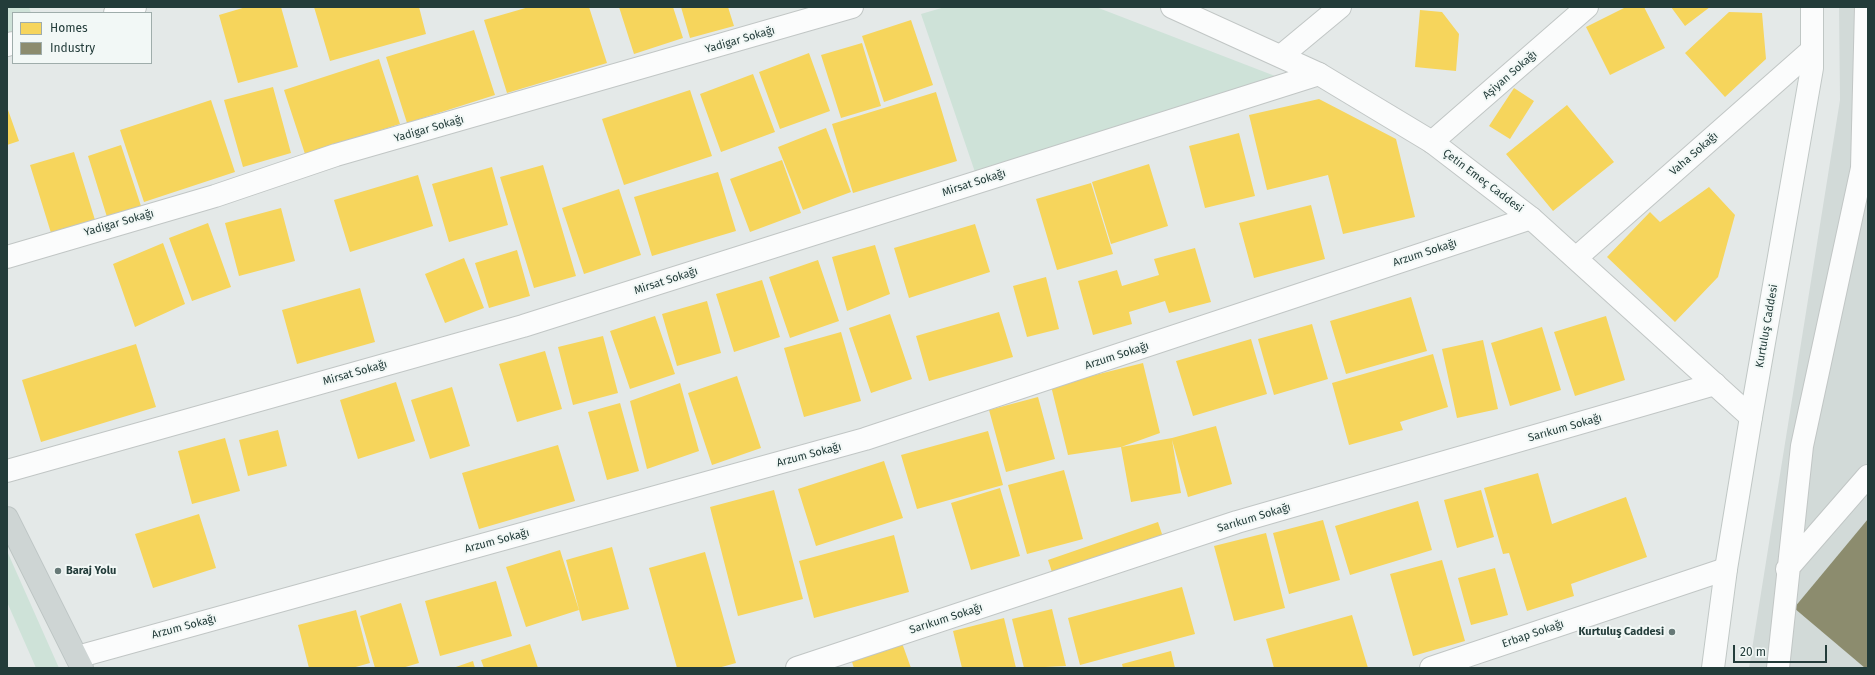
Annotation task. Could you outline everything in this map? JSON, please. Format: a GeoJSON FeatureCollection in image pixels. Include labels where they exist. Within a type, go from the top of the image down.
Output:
{"type":"FeatureCollection","features":[{"type":"Feature","properties":{"kind":"main road"},"geometry":{"type":"LineString","coordinates":[[7,518],[80,663]]}},
{"type":"Feature","properties":{"kind":"street"},"geometry":{"type":"LineString","coordinates":[[118,12],[135,7]]}},
{"type":"Feature","properties":{"kind":"street","name":"Yadigar Sokağı"},"geometry":{"type":"LineString","coordinates":[[7,257],[215,196],[336,156],[852,7]]}},
{"type":"Feature","properties":{"kind":"street","name":"Çetin Emeç Caddesi"},"geometry":{"type":"LineString","coordinates":[[1172,7],[1319,74],[1432,142],[1531,218],[1751,417]]}},
{"type":"Feature","properties":{"kind":"street"},"geometry":{"type":"LineString","coordinates":[[1282,56],[1340,7]]}},
{"type":"Feature","properties":{"kind":"street","name":"Aşiyan Sokağı"},"geometry":{"type":"LineString","coordinates":[[1432,142],[1587,7]]}},
{"type":"Feature","properties":{"kind":"street","name":"Kurtuluş Caddesi"},"geometry":{"type":"LineString","coordinates":[[1713,668],[1726,569],[1751,417],[1812,68],[1812,7]]}},
{"type":"Feature","properties":{"kind":"street"},"geometry":{"type":"LineString","coordinates":[[1778,668],[1787,569],[1802,446],[1865,170],[1866,7]]}},
{"type":"Feature","properties":{"kind":"street","name":"Vaha Sokağı"},"geometry":{"type":"LineString","coordinates":[[1576,258],[1812,50]]}},
{"type":"Feature","properties":{"kind":"street","name":"Mirsat Sokağı"},"geometry":{"type":"LineString","coordinates":[[7,471],[523,326],[1319,74]]}},
{"type":"Feature","properties":{"kind":"street","name":"Arzum Sokağı"},"geometry":{"type":"LineString","coordinates":[[80,663],[865,439],[1531,218]]}},
{"type":"Feature","properties":{"kind":"street","name":"Sarıkum Sokağı"},"geometry":{"type":"LineString","coordinates":[[797,668],[1237,522],[1715,384]]}},
{"type":"Feature","properties":{"kind":"street"},"geometry":{"type":"LineString","coordinates":[[1787,569],[1868,476]]}},
{"type":"Feature","properties":{"kind":"street","name":"Erbap Sokağı"},"geometry":{"type":"LineString","coordinates":[[1431,668],[1726,569]]}},
{"type":"Feature","properties":{"kind":"shaded area"},"geometry":{"type":"Polygon","coordinates":[[[1839,7],[1868,7],[1868,668],[1749,668],[1840,100],[1839,7]]]}},
{"type":"Feature","properties":{"kind":"green space"},"geometry":{"type":"Polygon","coordinates":[[[7,7],[29,7],[31,12],[12,12],[12,34],[7,36],[7,7]]]}},
{"type":"Feature","properties":{"kind":"green space"},"geometry":{"type":"Polygon","coordinates":[[[945,7],[1096,7],[1275,76],[976,175],[921,14],[945,7]]]}},
{"type":"Feature","properties":{"kind":"green space"},"geometry":{"type":"Polygon","coordinates":[[[7,551],[59,668],[36,668],[7,602],[7,551]]]}},
{"type":"Feature","properties":{"kind":"building: Homes"},"geometry":{"type":"Polygon","coordinates":[[[246,7],[281,7],[298,67],[238,83],[219,15],[246,7]]]}},
{"type":"Feature","properties":{"kind":"building: Homes"},"geometry":{"type":"Polygon","coordinates":[[[314,7],[419,7],[426,34],[330,61],[314,7]]]}},
{"type":"Feature","properties":{"kind":"building: Homes"},"geometry":{"type":"Polygon","coordinates":[[[529,7],[589,7],[607,63],[507,93],[484,20],[529,7]]]}},
{"type":"Feature","properties":{"kind":"building: Homes"},"geometry":{"type":"Polygon","coordinates":[[[619,7],[673,7],[683,38],[634,54],[619,7]]]}},
{"type":"Feature","properties":{"kind":"building: Homes"},"geometry":{"type":"Polygon","coordinates":[[[681,7],[728,7],[734,26],[690,38],[681,7]]]}},
{"type":"Feature","properties":{"kind":"building: Homes"},"geometry":{"type":"Polygon","coordinates":[[[1626,7],[1644,7],[1665,48],[1610,75],[1586,27],[1626,7]]]}},
{"type":"Feature","properties":{"kind":"building: Homes"},"geometry":{"type":"Polygon","coordinates":[[[1671,7],[1710,7],[1685,26],[1671,7]]]}},
{"type":"Feature","properties":{"kind":"building: Homes"},"geometry":{"type":"Polygon","coordinates":[[[1420,10],[1442,12],[1459,34],[1456,71],[1415,67],[1420,10]]]}},
{"type":"Feature","properties":{"kind":"building: Homes"},"geometry":{"type":"Polygon","coordinates":[[[1729,12],[1762,13],[1766,59],[1725,97],[1685,53],[1729,12]]]}},
{"type":"Feature","properties":{"kind":"building: Homes"},"geometry":{"type":"Polygon","coordinates":[[[911,20],[933,85],[884,102],[862,36],[911,20]]]}},
{"type":"Feature","properties":{"kind":"building: Homes"},"geometry":{"type":"Polygon","coordinates":[[[474,30],[495,95],[407,123],[386,57],[474,30]]]}},
{"type":"Feature","properties":{"kind":"building: Homes"},"geometry":{"type":"Polygon","coordinates":[[[862,43],[881,106],[841,118],[821,55],[862,43]]]}},
{"type":"Feature","properties":{"kind":"building: Homes"},"geometry":{"type":"Polygon","coordinates":[[[809,53],[830,111],[780,129],[759,72],[809,53]]]}},
{"type":"Feature","properties":{"kind":"building: Homes"},"geometry":{"type":"Polygon","coordinates":[[[379,59],[400,124],[305,154],[284,90],[379,59]]]}},
{"type":"Feature","properties":{"kind":"building: Homes"},"geometry":{"type":"Polygon","coordinates":[[[753,74],[775,132],[721,152],[700,94],[753,74]]]}},
{"type":"Feature","properties":{"kind":"building: Homes"},"geometry":{"type":"Polygon","coordinates":[[[273,87],[291,153],[243,167],[224,100],[273,87]]]}},
{"type":"Feature","properties":{"kind":"building: Homes"},"geometry":{"type":"Polygon","coordinates":[[[1514,88],[1534,101],[1510,139],[1489,126],[1514,88]]]}},
{"type":"Feature","properties":{"kind":"building: Homes"},"geometry":{"type":"Polygon","coordinates":[[[690,90],[712,156],[624,185],[602,119],[690,90]]]}},
{"type":"Feature","properties":{"kind":"building: Homes"},"geometry":{"type":"Polygon","coordinates":[[[936,92],[957,161],[853,193],[832,124],[936,92]]]}},
{"type":"Feature","properties":{"kind":"building: Homes"},"geometry":{"type":"Polygon","coordinates":[[[1319,99],[1396,139],[1415,217],[1343,234],[1328,175],[1267,190],[1249,115],[1319,99]]]}},
{"type":"Feature","properties":{"kind":"building: Homes"},"geometry":{"type":"Polygon","coordinates":[[[211,100],[235,172],[144,202],[120,130],[211,100]]]}},
{"type":"Feature","properties":{"kind":"building: Homes"},"geometry":{"type":"Polygon","coordinates":[[[1567,105],[1614,162],[1553,211],[1506,154],[1567,105]]]}},
{"type":"Feature","properties":{"kind":"building: Homes"},"geometry":{"type":"Polygon","coordinates":[[[7,107],[19,141],[7,145],[7,107]]]}},
{"type":"Feature","properties":{"kind":"building: Homes"},"geometry":{"type":"Polygon","coordinates":[[[826,128],[851,192],[803,210],[778,147],[826,128]]]}},
{"type":"Feature","properties":{"kind":"building: Homes"},"geometry":{"type":"Polygon","coordinates":[[[1239,133],[1255,196],[1205,208],[1189,146],[1239,133]]]}},
{"type":"Feature","properties":{"kind":"building: Homes"},"geometry":{"type":"Polygon","coordinates":[[[121,145],[141,206],[107,217],[88,156],[121,145]]]}},
{"type":"Feature","properties":{"kind":"building: Homes"},"geometry":{"type":"Polygon","coordinates":[[[74,152],[95,220],[51,233],[30,165],[74,152]]]}},
{"type":"Feature","properties":{"kind":"building: Homes"},"geometry":{"type":"Polygon","coordinates":[[[782,160],[801,213],[750,232],[730,179],[782,160]]]}},
{"type":"Feature","properties":{"kind":"building: Homes"},"geometry":{"type":"Polygon","coordinates":[[[1149,164],[1168,226],[1111,244],[1092,182],[1149,164]]]}},
{"type":"Feature","properties":{"kind":"building: Homes"},"geometry":{"type":"Polygon","coordinates":[[[543,165],[576,276],[534,288],[500,177],[543,165]]]}},
{"type":"Feature","properties":{"kind":"building: Homes"},"geometry":{"type":"Polygon","coordinates":[[[492,167],[508,225],[449,242],[432,184],[492,167]]]}},
{"type":"Feature","properties":{"kind":"building: Homes"},"geometry":{"type":"Polygon","coordinates":[[[718,172],[736,231],[652,256],[634,197],[718,172]]]}},
{"type":"Feature","properties":{"kind":"building: Homes"},"geometry":{"type":"Polygon","coordinates":[[[418,175],[433,226],[350,252],[334,200],[418,175]]]}},
{"type":"Feature","properties":{"kind":"building: Homes"},"geometry":{"type":"Polygon","coordinates":[[[1091,183],[1113,254],[1057,270],[1036,199],[1091,183]]]}},
{"type":"Feature","properties":{"kind":"building: Homes"},"geometry":{"type":"Polygon","coordinates":[[[1709,187],[1735,215],[1718,277],[1675,322],[1607,257],[1650,212],[1660,222],[1709,187]]]}},
{"type":"Feature","properties":{"kind":"building: Homes"},"geometry":{"type":"Polygon","coordinates":[[[619,189],[641,255],[584,274],[562,208],[619,189]]]}},
{"type":"Feature","properties":{"kind":"building: Homes"},"geometry":{"type":"Polygon","coordinates":[[[1311,205],[1325,259],[1254,278],[1239,223],[1311,205]]]}},
{"type":"Feature","properties":{"kind":"building: Homes"},"geometry":{"type":"Polygon","coordinates":[[[281,208],[295,261],[239,276],[225,223],[281,208]]]}},
{"type":"Feature","properties":{"kind":"building: Homes"},"geometry":{"type":"Polygon","coordinates":[[[208,223],[231,287],[192,301],[169,238],[208,223]]]}},
{"type":"Feature","properties":{"kind":"building: Homes"},"geometry":{"type":"Polygon","coordinates":[[[975,224],[990,272],[909,298],[894,248],[975,224]]]}},
{"type":"Feature","properties":{"kind":"building: Homes"},"geometry":{"type":"Polygon","coordinates":[[[163,243],[185,304],[135,327],[113,264],[163,243]]]}},
{"type":"Feature","properties":{"kind":"building: Homes"},"geometry":{"type":"Polygon","coordinates":[[[875,245],[890,294],[847,311],[832,257],[875,245]]]}},
{"type":"Feature","properties":{"kind":"building: Homes"},"geometry":{"type":"Polygon","coordinates":[[[1195,248],[1211,302],[1169,313],[1165,301],[1129,312],[1132,324],[1093,335],[1078,281],[1117,270],[1122,286],[1159,275],[1154,259],[1195,248]]]}},
{"type":"Feature","properties":{"kind":"building: Homes"},"geometry":{"type":"Polygon","coordinates":[[[517,250],[530,296],[489,308],[475,263],[517,250]]]}},
{"type":"Feature","properties":{"kind":"building: Homes"},"geometry":{"type":"Polygon","coordinates":[[[464,258],[484,308],[445,323],[425,274],[464,258]]]}},
{"type":"Feature","properties":{"kind":"building: Homes"},"geometry":{"type":"Polygon","coordinates":[[[818,260],[839,321],[790,338],[769,277],[818,260]]]}},
{"type":"Feature","properties":{"kind":"building: Homes"},"geometry":{"type":"Polygon","coordinates":[[[1046,277],[1059,329],[1027,337],[1013,286],[1046,277]]]}},
{"type":"Feature","properties":{"kind":"building: Homes"},"geometry":{"type":"Polygon","coordinates":[[[762,280],[780,337],[734,352],[716,294],[762,280]]]}},
{"type":"Feature","properties":{"kind":"building: Homes"},"geometry":{"type":"Polygon","coordinates":[[[360,288],[375,342],[297,364],[282,310],[360,288]]]}},
{"type":"Feature","properties":{"kind":"building: Homes"},"geometry":{"type":"Polygon","coordinates":[[[1411,297],[1427,351],[1346,374],[1330,321],[1411,297]]]}},
{"type":"Feature","properties":{"kind":"building: Homes"},"geometry":{"type":"Polygon","coordinates":[[[707,301],[721,353],[677,366],[662,314],[707,301]]]}},
{"type":"Feature","properties":{"kind":"building: Homes"},"geometry":{"type":"Polygon","coordinates":[[[999,312],[1013,357],[929,381],[916,336],[999,312]]]}},
{"type":"Feature","properties":{"kind":"building: Homes"},"geometry":{"type":"Polygon","coordinates":[[[890,314],[912,379],[871,393],[849,328],[890,314]]]}},
{"type":"Feature","properties":{"kind":"building: Homes"},"geometry":{"type":"Polygon","coordinates":[[[655,316],[675,374],[630,389],[610,331],[655,316]]]}},
{"type":"Feature","properties":{"kind":"building: Homes"},"geometry":{"type":"Polygon","coordinates":[[[1606,316],[1625,380],[1575,396],[1554,332],[1606,316]]]}},
{"type":"Feature","properties":{"kind":"building: Homes"},"geometry":{"type":"Polygon","coordinates":[[[1312,324],[1328,379],[1274,395],[1258,339],[1312,324]]]}},
{"type":"Feature","properties":{"kind":"building: Homes"},"geometry":{"type":"Polygon","coordinates":[[[1542,327],[1561,390],[1510,406],[1491,343],[1542,327]]]}},
{"type":"Feature","properties":{"kind":"building: Homes"},"geometry":{"type":"Polygon","coordinates":[[[841,332],[861,401],[804,417],[784,348],[841,332]]]}},
{"type":"Feature","properties":{"kind":"building: Homes"},"geometry":{"type":"Polygon","coordinates":[[[603,336],[618,393],[573,405],[558,347],[603,336]]]}},
{"type":"Feature","properties":{"kind":"building: Homes"},"geometry":{"type":"Polygon","coordinates":[[[1251,339],[1267,394],[1193,416],[1176,361],[1251,339]]]}},
{"type":"Feature","properties":{"kind":"building: Homes"},"geometry":{"type":"Polygon","coordinates":[[[1483,340],[1498,409],[1457,418],[1442,349],[1483,340]]]}},
{"type":"Feature","properties":{"kind":"building: Homes"},"geometry":{"type":"Polygon","coordinates":[[[136,344],[156,407],[41,442],[22,380],[136,344]]]}},
{"type":"Feature","properties":{"kind":"building: Homes"},"geometry":{"type":"Polygon","coordinates":[[[545,351],[562,409],[517,422],[499,364],[545,351]]]}},
{"type":"Feature","properties":{"kind":"building: Homes"},"geometry":{"type":"Polygon","coordinates":[[[1433,354],[1448,407],[1400,422],[1403,430],[1349,445],[1332,383],[1433,354]]]}},
{"type":"Feature","properties":{"kind":"building: Homes"},"geometry":{"type":"Polygon","coordinates":[[[1143,363],[1160,433],[1121,447],[1068,455],[1051,386],[1143,363]]]}},
{"type":"Feature","properties":{"kind":"building: Homes"},"geometry":{"type":"Polygon","coordinates":[[[737,376],[761,448],[712,465],[688,393],[737,376]]]}},
{"type":"Feature","properties":{"kind":"building: Homes"},"geometry":{"type":"Polygon","coordinates":[[[396,382],[415,441],[358,459],[340,400],[396,382]]]}},
{"type":"Feature","properties":{"kind":"building: Homes"},"geometry":{"type":"Polygon","coordinates":[[[680,383],[699,451],[647,469],[630,401],[680,383]]]}},
{"type":"Feature","properties":{"kind":"building: Homes"},"geometry":{"type":"Polygon","coordinates":[[[452,387],[470,446],[430,459],[411,400],[452,387]]]}},
{"type":"Feature","properties":{"kind":"building: Homes"},"geometry":{"type":"Polygon","coordinates":[[[1038,397],[1055,459],[1006,472],[989,410],[1038,397]]]}},
{"type":"Feature","properties":{"kind":"building: Homes"},"geometry":{"type":"Polygon","coordinates":[[[620,403],[639,471],[607,480],[588,412],[620,403]]]}},
{"type":"Feature","properties":{"kind":"building: Homes"},"geometry":{"type":"Polygon","coordinates":[[[1216,426],[1232,484],[1188,497],[1172,440],[1181,493],[1131,502],[1121,447],[1172,438],[1216,426]]]}},
{"type":"Feature","properties":{"kind":"building: Homes"},"geometry":{"type":"Polygon","coordinates":[[[278,430],[287,466],[248,476],[239,440],[278,430]]]}},
{"type":"Feature","properties":{"kind":"building: Homes"},"geometry":{"type":"Polygon","coordinates":[[[988,431],[1003,485],[917,509],[901,455],[988,431]]]}},
{"type":"Feature","properties":{"kind":"building: Homes"},"geometry":{"type":"Polygon","coordinates":[[[225,438],[240,491],[192,504],[178,451],[225,438]]]}},
{"type":"Feature","properties":{"kind":"building: Homes"},"geometry":{"type":"Polygon","coordinates":[[[558,445],[575,501],[479,529],[462,473],[558,445]]]}},
{"type":"Feature","properties":{"kind":"building: Homes"},"geometry":{"type":"Polygon","coordinates":[[[884,461],[903,518],[816,546],[798,489],[884,461]]]}},
{"type":"Feature","properties":{"kind":"building: Homes"},"geometry":{"type":"Polygon","coordinates":[[[1064,470],[1083,539],[1027,554],[1008,485],[1064,470]]]}},
{"type":"Feature","properties":{"kind":"building: Homes"},"geometry":{"type":"Polygon","coordinates":[[[1538,473],[1552,524],[1626,497],[1647,557],[1571,584],[1574,596],[1527,611],[1509,553],[1503,554],[1484,488],[1538,473]]]}},
{"type":"Feature","properties":{"kind":"building: Homes"},"geometry":{"type":"Polygon","coordinates":[[[1000,488],[1020,556],[971,570],[951,503],[1000,488]]]}},
{"type":"Feature","properties":{"kind":"building: Homes"},"geometry":{"type":"Polygon","coordinates":[[[774,490],[803,599],[738,616],[710,507],[774,490]]]}},
{"type":"Feature","properties":{"kind":"building: Homes"},"geometry":{"type":"Polygon","coordinates":[[[1481,490],[1494,537],[1457,548],[1444,500],[1481,490]]]}},
{"type":"Feature","properties":{"kind":"building: Homes"},"geometry":{"type":"Polygon","coordinates":[[[1418,501],[1432,550],[1350,575],[1335,526],[1418,501]]]}},
{"type":"Feature","properties":{"kind":"building: Homes"},"geometry":{"type":"Polygon","coordinates":[[[199,514],[216,568],[153,588],[135,534],[199,514]]]}},
{"type":"Feature","properties":{"kind":"building: Homes"},"geometry":{"type":"Polygon","coordinates":[[[1323,520],[1340,580],[1289,594],[1273,533],[1323,520]]]}},
{"type":"Feature","properties":{"kind":"building: Homes"},"geometry":{"type":"Polygon","coordinates":[[[1158,522],[1164,540],[1054,578],[1048,560],[1158,522]]]}},
{"type":"Feature","properties":{"kind":"building: Homes"},"geometry":{"type":"Polygon","coordinates":[[[1266,533],[1285,608],[1234,621],[1214,546],[1266,533]]]}},
{"type":"Feature","properties":{"kind":"building: Homes"},"geometry":{"type":"Polygon","coordinates":[[[894,535],[909,592],[814,618],[799,561],[894,535]]]}},
{"type":"Feature","properties":{"kind":"building: Homes"},"geometry":{"type":"Polygon","coordinates":[[[612,547],[629,609],[582,621],[566,560],[612,547]]]}},
{"type":"Feature","properties":{"kind":"building: Homes"},"geometry":{"type":"Polygon","coordinates":[[[560,550],[579,610],[526,627],[506,567],[560,550]]]}},
{"type":"Feature","properties":{"kind":"building: Homes"},"geometry":{"type":"Polygon","coordinates":[[[705,552],[736,663],[718,668],[677,668],[649,568],[705,552]]]}},
{"type":"Feature","properties":{"kind":"building: Homes"},"geometry":{"type":"Polygon","coordinates":[[[1442,560],[1465,641],[1413,656],[1390,574],[1442,560]]]}},
{"type":"Feature","properties":{"kind":"building: Homes"},"geometry":{"type":"Polygon","coordinates":[[[1495,568],[1508,615],[1471,625],[1458,578],[1495,568]]]}},
{"type":"Feature","properties":{"kind":"building: Homes"},"geometry":{"type":"Polygon","coordinates":[[[496,581],[512,636],[440,656],[425,601],[496,581]]]}},
{"type":"Feature","properties":{"kind":"building: Homes"},"geometry":{"type":"Polygon","coordinates":[[[1182,587],[1195,634],[1080,665],[1068,618],[1182,587]]]}},
{"type":"Feature","properties":{"kind":"building: Homes"},"geometry":{"type":"Polygon","coordinates":[[[401,603],[419,663],[402,668],[375,668],[360,616],[401,603]]]}},
{"type":"Feature","properties":{"kind":"building: Homes"},"geometry":{"type":"Polygon","coordinates":[[[1052,609],[1066,666],[1024,668],[1012,619],[1052,609]]]}},
{"type":"Feature","properties":{"kind":"building: Homes"},"geometry":{"type":"Polygon","coordinates":[[[356,610],[370,663],[352,668],[309,668],[298,625],[356,610]]]}},
{"type":"Feature","properties":{"kind":"building: Homes"},"geometry":{"type":"Polygon","coordinates":[[[1352,615],[1368,668],[1274,668],[1266,639],[1352,615]]]}},
{"type":"Feature","properties":{"kind":"building: Homes"},"geometry":{"type":"Polygon","coordinates":[[[1004,618],[1016,668],[962,668],[953,631],[1004,618]]]}},
{"type":"Feature","properties":{"kind":"building: Homes"},"geometry":{"type":"Polygon","coordinates":[[[902,643],[911,668],[854,668],[851,659],[902,643]]]}},
{"type":"Feature","properties":{"kind":"building: Homes"},"geometry":{"type":"Polygon","coordinates":[[[530,644],[538,668],[484,668],[481,660],[530,644]]]}},
{"type":"Feature","properties":{"kind":"building: Homes"},"geometry":{"type":"Polygon","coordinates":[[[1171,651],[1175,668],[1123,668],[1122,664],[1171,651]]]}},
{"type":"Feature","properties":{"kind":"building: Homes"},"geometry":{"type":"Polygon","coordinates":[[[473,661],[475,668],[453,668],[473,661]]]}},
{"type":"Feature","properties":{"kind":"building: Industry"},"geometry":{"type":"Polygon","coordinates":[[[1868,519],[1868,668],[1865,668],[1794,608],[1868,519]]]}},
{"type":"Feature","properties":{"kind":"place","name":"Baraj Yolu"},"geometry":{"type":"Point","coordinates":[58,571]}},
{"type":"Feature","properties":{"kind":"place","name":"Kurtuluş Caddesi"},"geometry":{"type":"Point","coordinates":[1672,632]}}]}
